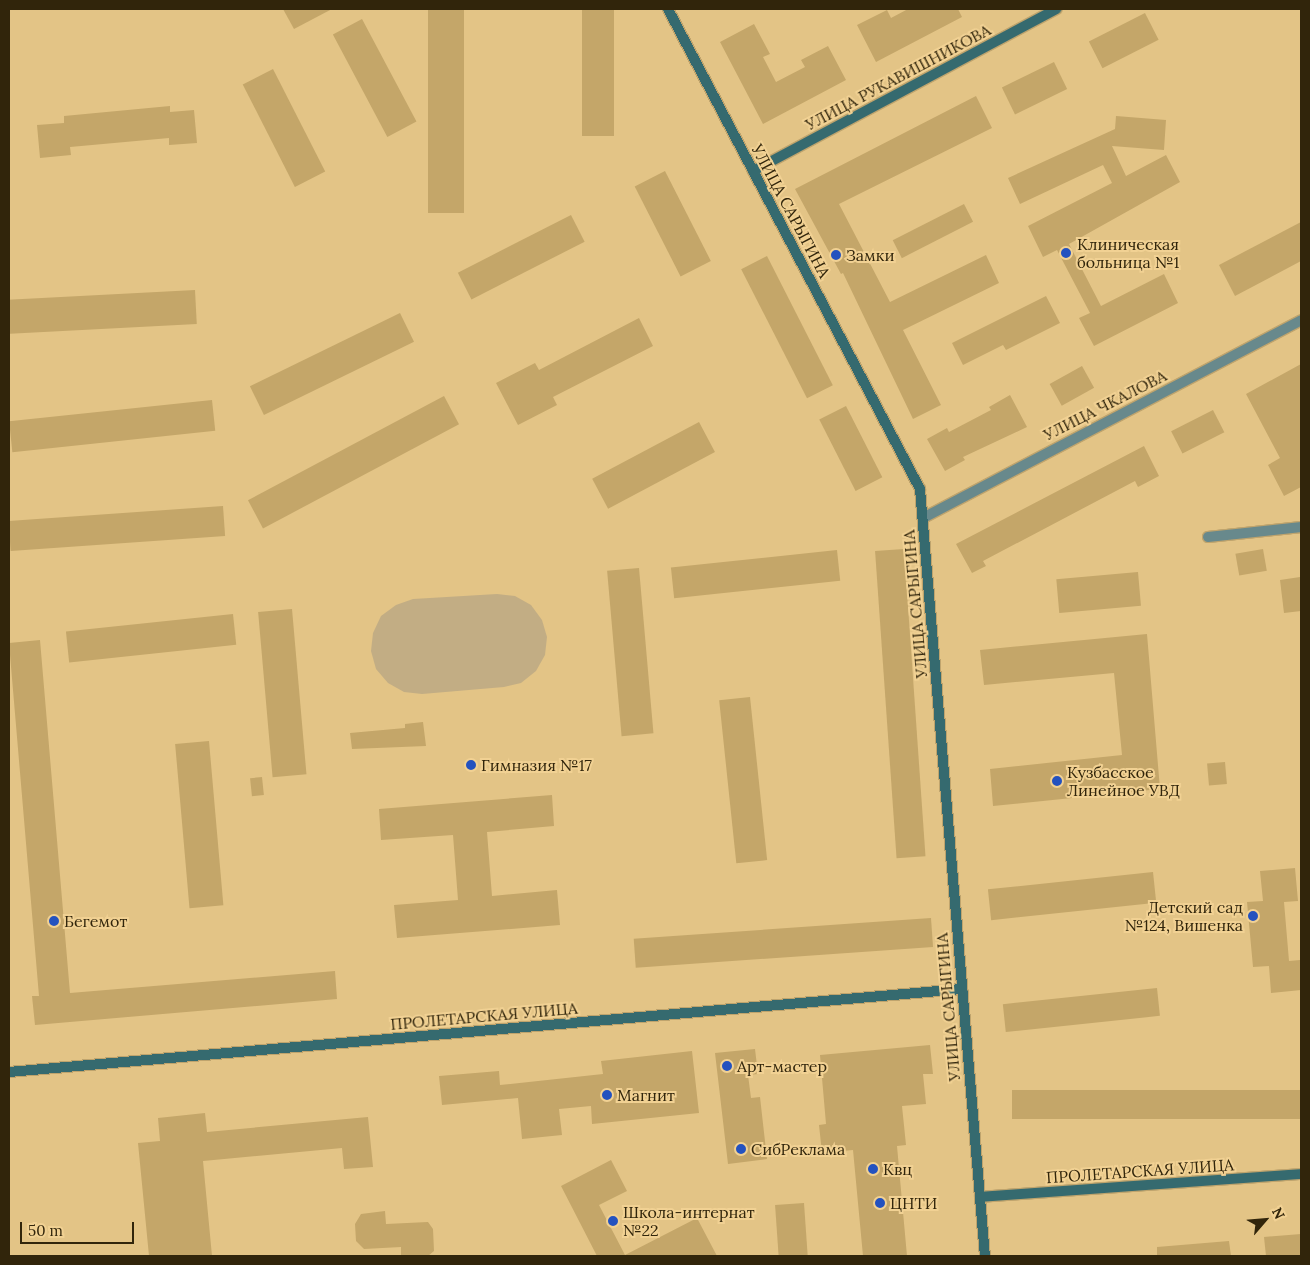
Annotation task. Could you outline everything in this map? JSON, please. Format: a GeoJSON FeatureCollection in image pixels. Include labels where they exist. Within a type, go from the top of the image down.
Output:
{"type":"FeatureCollection","features":[{"type":"Feature","properties":{"kind":"street","name":"УЛИЦА САРЫГИНА"},"geometry":{"type":"LineString","coordinates":[[668,9],[920,489],[985,1256]]}},
{"type":"Feature","properties":{"kind":"street","name":"УЛИЦА РУКАВИШНИКОВА"},"geometry":{"type":"LineString","coordinates":[[753,171],[1057,9]]}},
{"type":"Feature","properties":{"kind":"street","name":"УЛИЦА ЧКАЛОВА"},"geometry":{"type":"LineString","coordinates":[[923,518],[1301,320]]}},
{"type":"Feature","properties":{"kind":"street"},"geometry":{"type":"LineString","coordinates":[[1208,537],[1301,527]]}},
{"type":"Feature","properties":{"kind":"street","name":"ПРОЛЕТАРСКАЯ УЛИЦА"},"geometry":{"type":"LineString","coordinates":[[9,1072],[962,989]]}},
{"type":"Feature","properties":{"kind":"street","name":"ПРОЛЕТАРСКАЯ УЛИЦА"},"geometry":{"type":"LineString","coordinates":[[980,1196],[1301,1174]]}},
{"type":"Feature","properties":{"kind":"shaded area"},"geometry":{"type":"Polygon","coordinates":[[[497,594],[515,596],[531,605],[542,620],[547,637],[545,655],[536,671],[521,683],[504,687],[422,694],[404,692],[388,683],[376,669],[371,651],[373,633],[381,616],[396,605],[413,599],[497,594]]]}},
{"type":"Feature","properties":{"kind":"building"},"geometry":{"type":"Polygon","coordinates":[[[283,9],[332,9],[294,29],[283,9]]]}},
{"type":"Feature","properties":{"kind":"building"},"geometry":{"type":"Polygon","coordinates":[[[428,9],[464,9],[464,213],[428,213],[428,9]]]}},
{"type":"Feature","properties":{"kind":"building"},"geometry":{"type":"Polygon","coordinates":[[[582,9],[614,9],[614,136],[582,136],[582,9]]]}},
{"type":"Feature","properties":{"kind":"building"},"geometry":{"type":"Polygon","coordinates":[[[908,9],[958,9],[962,17],[876,62],[857,25],[887,10],[891,18],[908,9]]]}},
{"type":"Feature","properties":{"kind":"building"},"geometry":{"type":"Polygon","coordinates":[[[1145,13],[1159,40],[1102,68],[1089,42],[1145,13]]]}},
{"type":"Feature","properties":{"kind":"building"},"geometry":{"type":"Polygon","coordinates":[[[362,19],[416,121],[387,137],[333,34],[362,19]]]}},
{"type":"Feature","properties":{"kind":"building"},"geometry":{"type":"Polygon","coordinates":[[[754,24],[770,54],[763,57],[776,82],[805,67],[801,60],[828,46],[846,80],[763,124],[720,42],[754,24]]]}},
{"type":"Feature","properties":{"kind":"building"},"geometry":{"type":"Polygon","coordinates":[[[1054,62],[1067,89],[1015,114],[1002,87],[1054,62]]]}},
{"type":"Feature","properties":{"kind":"building"},"geometry":{"type":"Polygon","coordinates":[[[273,69],[325,171],[295,187],[243,84],[273,69]]]}},
{"type":"Feature","properties":{"kind":"building"},"geometry":{"type":"Polygon","coordinates":[[[976,96],[992,128],[839,204],[890,302],[986,255],[999,283],[903,330],[941,405],[913,419],[843,273],[841,274],[795,189],[976,96]]]}},
{"type":"Feature","properties":{"kind":"building"},"geometry":{"type":"Polygon","coordinates":[[[170,106],[170,112],[194,110],[197,143],[169,145],[169,138],[70,147],[71,155],[40,158],[37,125],[64,123],[64,116],[170,106]]]}},
{"type":"Feature","properties":{"kind":"building","name":"Клиническая больница №1"},"geometry":{"type":"Polygon","coordinates":[[[1116,116],[1166,120],[1164,150],[1112,146],[1126,176],[1166,155],[1180,182],[1069,244],[1101,306],[1164,274],[1178,303],[1094,346],[1079,318],[1090,313],[1057,250],[1043,257],[1028,226],[1112,183],[1103,165],[1020,204],[1008,178],[1115,129],[1116,116]]]}},
{"type":"Feature","properties":{"kind":"building"},"geometry":{"type":"Polygon","coordinates":[[[665,171],[711,261],[681,276],[635,186],[665,171]]]}},
{"type":"Feature","properties":{"kind":"building"},"geometry":{"type":"Polygon","coordinates":[[[964,204],[973,222],[902,258],[893,240],[964,204]]]}},
{"type":"Feature","properties":{"kind":"building"},"geometry":{"type":"Polygon","coordinates":[[[571,215],[585,242],[471,299],[458,273],[571,215]]]}},
{"type":"Feature","properties":{"kind":"building"},"geometry":{"type":"Polygon","coordinates":[[[1301,222],[1301,261],[1235,296],[1219,265],[1301,222]]]}},
{"type":"Feature","properties":{"kind":"building"},"geometry":{"type":"Polygon","coordinates":[[[767,256],[833,385],[807,398],[741,269],[767,256]]]}},
{"type":"Feature","properties":{"kind":"building"},"geometry":{"type":"Polygon","coordinates":[[[195,290],[197,324],[10,334],[9,300],[195,290]]]}},
{"type":"Feature","properties":{"kind":"building"},"geometry":{"type":"Polygon","coordinates":[[[1046,296],[1060,323],[1006,350],[1003,345],[963,365],[952,343],[1046,296]]]}},
{"type":"Feature","properties":{"kind":"building"},"geometry":{"type":"Polygon","coordinates":[[[400,313],[414,342],[264,415],[250,386],[400,313]]]}},
{"type":"Feature","properties":{"kind":"building"},"geometry":{"type":"Polygon","coordinates":[[[639,318],[653,346],[553,397],[557,405],[518,425],[496,383],[535,363],[539,370],[639,318]]]}},
{"type":"Feature","properties":{"kind":"building"},"geometry":{"type":"Polygon","coordinates":[[[1301,364],[1301,487],[1284,496],[1268,465],[1280,458],[1246,394],[1301,364]]]}},
{"type":"Feature","properties":{"kind":"building"},"geometry":{"type":"Polygon","coordinates":[[[1082,366],[1094,388],[1062,406],[1050,384],[1082,366]]]}},
{"type":"Feature","properties":{"kind":"building"},"geometry":{"type":"Polygon","coordinates":[[[1010,395],[1027,427],[963,457],[965,460],[945,471],[927,439],[947,428],[949,432],[991,410],[989,407],[1010,395]]]}},
{"type":"Feature","properties":{"kind":"building"},"geometry":{"type":"Polygon","coordinates":[[[444,396],[459,424],[263,528],[248,500],[444,396]]]}},
{"type":"Feature","properties":{"kind":"building"},"geometry":{"type":"Polygon","coordinates":[[[212,400],[215,431],[12,452],[9,421],[212,400]]]}},
{"type":"Feature","properties":{"kind":"building"},"geometry":{"type":"Polygon","coordinates":[[[846,406],[882,477],[856,491],[819,420],[846,406]]]}},
{"type":"Feature","properties":{"kind":"building"},"geometry":{"type":"Polygon","coordinates":[[[1213,410],[1224,432],[1182,454],[1171,431],[1213,410]]]}},
{"type":"Feature","properties":{"kind":"building"},"geometry":{"type":"Polygon","coordinates":[[[699,422],[715,452],[608,509],[592,479],[699,422]]]}},
{"type":"Feature","properties":{"kind":"building"},"geometry":{"type":"Polygon","coordinates":[[[1144,446],[1159,476],[1138,487],[1135,481],[983,561],[986,566],[972,573],[956,544],[1144,446]]]}},
{"type":"Feature","properties":{"kind":"building"},"geometry":{"type":"Polygon","coordinates":[[[223,506],[225,536],[11,551],[9,521],[223,506]]]}},
{"type":"Feature","properties":{"kind":"building"},"geometry":{"type":"Polygon","coordinates":[[[904,549],[925,856],[897,858],[875,551],[904,549]]]}},
{"type":"Feature","properties":{"kind":"building"},"geometry":{"type":"Polygon","coordinates":[[[1263,549],[1267,571],[1239,576],[1235,554],[1263,549]]]}},
{"type":"Feature","properties":{"kind":"building"},"geometry":{"type":"Polygon","coordinates":[[[837,550],[840,581],[674,598],[671,567],[837,550]]]}},
{"type":"Feature","properties":{"kind":"building"},"geometry":{"type":"Polygon","coordinates":[[[639,568],[653,733],[622,736],[607,571],[639,568]]]}},
{"type":"Feature","properties":{"kind":"building"},"geometry":{"type":"Polygon","coordinates":[[[1138,572],[1141,606],[1059,613],[1056,579],[1138,572]]]}},
{"type":"Feature","properties":{"kind":"building"},"geometry":{"type":"Polygon","coordinates":[[[1300,577],[1301,611],[1284,613],[1280,580],[1300,577]]]}},
{"type":"Feature","properties":{"kind":"building"},"geometry":{"type":"Polygon","coordinates":[[[292,609],[306,774],[273,777],[258,612],[292,609]]]}},
{"type":"Feature","properties":{"kind":"building"},"geometry":{"type":"Polygon","coordinates":[[[233,614],[236,645],[69,662],[66,632],[233,614]]]}},
{"type":"Feature","properties":{"kind":"building"},"geometry":{"type":"Polygon","coordinates":[[[1147,634],[1160,789],[993,806],[990,769],[1122,755],[1114,673],[984,685],[980,650],[1147,634]]]}},
{"type":"Feature","properties":{"kind":"building"},"geometry":{"type":"Polygon","coordinates":[[[40,640],[70,993],[335,971],[337,999],[35,1025],[32,996],[39,996],[9,643],[40,640]]]}},
{"type":"Feature","properties":{"kind":"building"},"geometry":{"type":"Polygon","coordinates":[[[750,697],[767,860],[736,863],[719,700],[750,697]]]}},
{"type":"Feature","properties":{"kind":"building"},"geometry":{"type":"Polygon","coordinates":[[[423,722],[426,746],[352,749],[350,733],[405,728],[405,724],[423,722]]]}},
{"type":"Feature","properties":{"kind":"building"},"geometry":{"type":"Polygon","coordinates":[[[209,741],[223,905],[190,908],[175,744],[209,741]]]}},
{"type":"Feature","properties":{"kind":"building"},"geometry":{"type":"Polygon","coordinates":[[[1225,762],[1227,784],[1209,785],[1207,764],[1225,762]]]}},
{"type":"Feature","properties":{"kind":"building"},"geometry":{"type":"Polygon","coordinates":[[[262,777],[264,795],[252,796],[250,778],[262,777]]]}},
{"type":"Feature","properties":{"kind":"building","name":"Гимназия №17"},"geometry":{"type":"Polygon","coordinates":[[[552,795],[554,826],[487,832],[492,896],[557,890],[560,925],[397,938],[394,905],[458,900],[453,835],[381,840],[379,809],[552,795]]]}},
{"type":"Feature","properties":{"kind":"building"},"geometry":{"type":"Polygon","coordinates":[[[1295,868],[1298,901],[1284,902],[1289,961],[1300,960],[1301,990],[1271,993],[1269,966],[1253,967],[1247,902],[1263,901],[1260,871],[1295,868]]]}},
{"type":"Feature","properties":{"kind":"building"},"geometry":{"type":"Polygon","coordinates":[[[1153,872],[1156,903],[991,920],[988,889],[1153,872]]]}},
{"type":"Feature","properties":{"kind":"building"},"geometry":{"type":"Polygon","coordinates":[[[931,918],[933,947],[636,968],[634,939],[931,918]]]}},
{"type":"Feature","properties":{"kind":"building"},"geometry":{"type":"Polygon","coordinates":[[[1157,988],[1160,1016],[1006,1032],[1003,1004],[1157,988]]]}},
{"type":"Feature","properties":{"kind":"building"},"geometry":{"type":"Polygon","coordinates":[[[930,1045],[933,1074],[923,1074],[926,1104],[902,1106],[906,1145],[897,1146],[907,1256],[863,1256],[853,1150],[822,1153],[819,1125],[826,1124],[820,1055],[930,1045]]]}},
{"type":"Feature","properties":{"kind":"building"},"geometry":{"type":"Polygon","coordinates":[[[755,1049],[758,1074],[748,1075],[751,1098],[760,1097],[767,1159],[728,1164],[715,1053],[755,1049]]]}},
{"type":"Feature","properties":{"kind":"building","name":"Магнит"},"geometry":{"type":"Polygon","coordinates":[[[692,1051],[699,1113],[592,1124],[591,1106],[559,1109],[562,1135],[522,1139],[518,1098],[442,1105],[439,1076],[499,1071],[500,1085],[603,1074],[601,1061],[692,1051]]]}},
{"type":"Feature","properties":{"kind":"building"},"geometry":{"type":"Polygon","coordinates":[[[1012,1090],[1301,1090],[1301,1119],[1012,1119],[1012,1090]]]}},
{"type":"Feature","properties":{"kind":"building"},"geometry":{"type":"Polygon","coordinates":[[[205,1113],[207,1132],[368,1117],[373,1167],[344,1169],[342,1148],[203,1161],[212,1256],[149,1256],[138,1143],[160,1141],[158,1118],[205,1113]]]}},
{"type":"Feature","properties":{"kind":"building"},"geometry":{"type":"Polygon","coordinates":[[[611,1160],[627,1191],[599,1205],[625,1255],[697,1218],[717,1256],[597,1256],[561,1186],[611,1160]]]}},
{"type":"Feature","properties":{"kind":"building"},"geometry":{"type":"Polygon","coordinates":[[[804,1203],[808,1256],[779,1256],[775,1205],[804,1203]]]}},
{"type":"Feature","properties":{"kind":"building"},"geometry":{"type":"Polygon","coordinates":[[[385,1211],[386,1224],[428,1222],[433,1229],[434,1251],[428,1256],[401,1256],[401,1247],[364,1249],[356,1241],[355,1224],[361,1214],[385,1211]]]}},
{"type":"Feature","properties":{"kind":"building"},"geometry":{"type":"Polygon","coordinates":[[[1301,1234],[1301,1256],[1266,1256],[1264,1237],[1301,1234]]]}},
{"type":"Feature","properties":{"kind":"building"},"geometry":{"type":"Polygon","coordinates":[[[1229,1241],[1231,1256],[1157,1256],[1157,1247],[1229,1241]]]}},
{"type":"Feature","properties":{"kind":"place","name":"Клиническая больница №1"},"geometry":{"type":"Point","coordinates":[1066,253]}},
{"type":"Feature","properties":{"kind":"place","name":"Замки"},"geometry":{"type":"Point","coordinates":[836,255]}},
{"type":"Feature","properties":{"kind":"place","name":"Гимназия №17"},"geometry":{"type":"Point","coordinates":[471,765]}},
{"type":"Feature","properties":{"kind":"place","name":"Кузбасское Линейное УВД"},"geometry":{"type":"Point","coordinates":[1057,781]}},
{"type":"Feature","properties":{"kind":"place","name":"Детский сад №124, Вишенка"},"geometry":{"type":"Point","coordinates":[1253,916]}},
{"type":"Feature","properties":{"kind":"place","name":"Бегемот"},"geometry":{"type":"Point","coordinates":[54,921]}},
{"type":"Feature","properties":{"kind":"place","name":"Арт-мастер"},"geometry":{"type":"Point","coordinates":[727,1066]}},
{"type":"Feature","properties":{"kind":"place","name":"Магнит"},"geometry":{"type":"Point","coordinates":[607,1095]}},
{"type":"Feature","properties":{"kind":"place","name":"СибРеклама"},"geometry":{"type":"Point","coordinates":[741,1149]}},
{"type":"Feature","properties":{"kind":"place","name":"Квц"},"geometry":{"type":"Point","coordinates":[873,1169]}},
{"type":"Feature","properties":{"kind":"place","name":"ЦНТИ"},"geometry":{"type":"Point","coordinates":[880,1203]}},
{"type":"Feature","properties":{"kind":"place","name":"Школа-интернат №22"},"geometry":{"type":"Point","coordinates":[613,1221]}}]}
